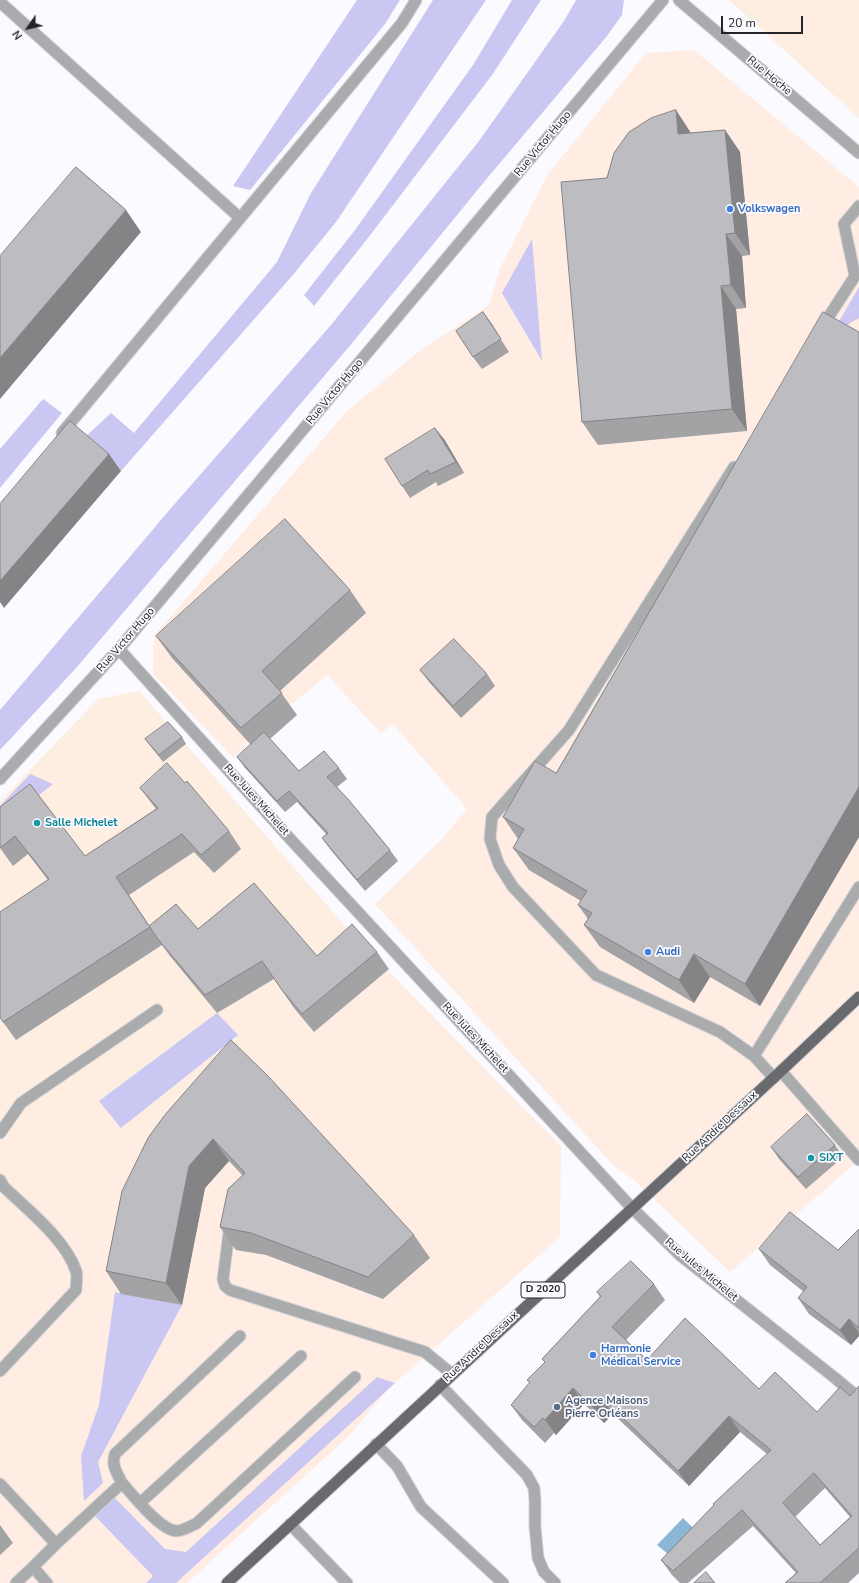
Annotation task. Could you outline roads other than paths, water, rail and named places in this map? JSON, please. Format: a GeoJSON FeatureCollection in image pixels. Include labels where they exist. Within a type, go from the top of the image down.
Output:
{"type":"FeatureCollection","features":[{"type":"Feature","properties":{"kind":"main road","name":"Rue André Dessaux"},"geometry":{"type":"LineString","coordinates":[[227,1583],[778,1074],[859,996]]}},
{"type":"Feature","properties":{"kind":"street"},"geometry":{"type":"LineString","coordinates":[[54,444],[402,23],[416,0]]}},
{"type":"Feature","properties":{"kind":"street","name":"Rue Victor Hugo"},"geometry":{"type":"LineString","coordinates":[[0,779],[119,649],[663,0]]}},
{"type":"Feature","properties":{"kind":"street","name":"Rue Hoche"},"geometry":{"type":"LineString","coordinates":[[679,0],[859,153]]}},
{"type":"Feature","properties":{"kind":"street"},"geometry":{"type":"LineString","coordinates":[[0,2],[240,218]]}},
{"type":"Feature","properties":{"kind":"street"},"geometry":{"type":"LineString","coordinates":[[817,335],[855,276],[844,224],[859,206]]}},
{"type":"Feature","properties":{"kind":"street"},"geometry":{"type":"LineString","coordinates":[[739,460],[569,730],[492,817],[490,840],[499,865],[513,887],[596,976],[720,1032],[778,1074],[859,1160]]}},
{"type":"Feature","properties":{"kind":"street","name":"Rue Jules Michelet"},"geometry":{"type":"LineString","coordinates":[[119,649],[294,842],[632,1208],[681,1256],[836,1378],[859,1398]]}},
{"type":"Feature","properties":{"kind":"street"},"geometry":{"type":"LineString","coordinates":[[754,1056],[859,887]]}},
{"type":"Feature","properties":{"kind":"street"},"geometry":{"type":"LineString","coordinates":[[0,1134],[21,1103],[157,1010]]}},
{"type":"Feature","properties":{"kind":"street"},"geometry":{"type":"LineString","coordinates":[[0,1180],[4,1186],[54,1236],[69,1255],[77,1273],[76,1290],[0,1371]]}},
{"type":"Feature","properties":{"kind":"street"},"geometry":{"type":"LineString","coordinates":[[232,1212],[223,1279],[225,1286],[230,1290],[425,1352],[452,1374]]}},
{"type":"Feature","properties":{"kind":"street"},"geometry":{"type":"LineString","coordinates":[[240,1336],[115,1454],[113,1460],[114,1467],[122,1483],[159,1522],[176,1531],[186,1529],[197,1523],[355,1377]]}},
{"type":"Feature","properties":{"kind":"street"},"geometry":{"type":"LineString","coordinates":[[140,1502],[301,1356]]}},
{"type":"Feature","properties":{"kind":"street"},"geometry":{"type":"LineString","coordinates":[[440,1385],[527,1475],[534,1488],[535,1527],[538,1558],[544,1572],[555,1583]]}},
{"type":"Feature","properties":{"kind":"street"},"geometry":{"type":"LineString","coordinates":[[376,1444],[397,1466],[421,1507],[502,1583]]}},
{"type":"Feature","properties":{"kind":"street"},"geometry":{"type":"LineString","coordinates":[[16,1583],[122,1483]]}},
{"type":"Feature","properties":{"kind":"street"},"geometry":{"type":"LineString","coordinates":[[0,1484],[56,1544]]}},
{"type":"Feature","properties":{"kind":"street"},"geometry":{"type":"LineString","coordinates":[[290,1524],[347,1583]]}},
{"type":"Feature","properties":{"kind":"street"},"geometry":{"type":"LineString","coordinates":[[33,1567],[48,1583]]}},
{"type":"Feature","properties":{"kind":"place","name":"Volkswagen"},"geometry":{"type":"Point","coordinates":[730,209]}},
{"type":"Feature","properties":{"kind":"place","name":"Salle Michelet"},"geometry":{"type":"Point","coordinates":[37,823]}},
{"type":"Feature","properties":{"kind":"place","name":"Audi"},"geometry":{"type":"Point","coordinates":[648,952]}},
{"type":"Feature","properties":{"kind":"place","name":"SIXT"},"geometry":{"type":"Point","coordinates":[811,1158]}},
{"type":"Feature","properties":{"kind":"place","name":"Harmonie Médical Service"},"geometry":{"type":"Point","coordinates":[593,1355]}},
{"type":"Feature","properties":{"kind":"place","name":"Agence Maisons Pierre Orléans"},"geometry":{"type":"Point","coordinates":[557,1407]}}]}
